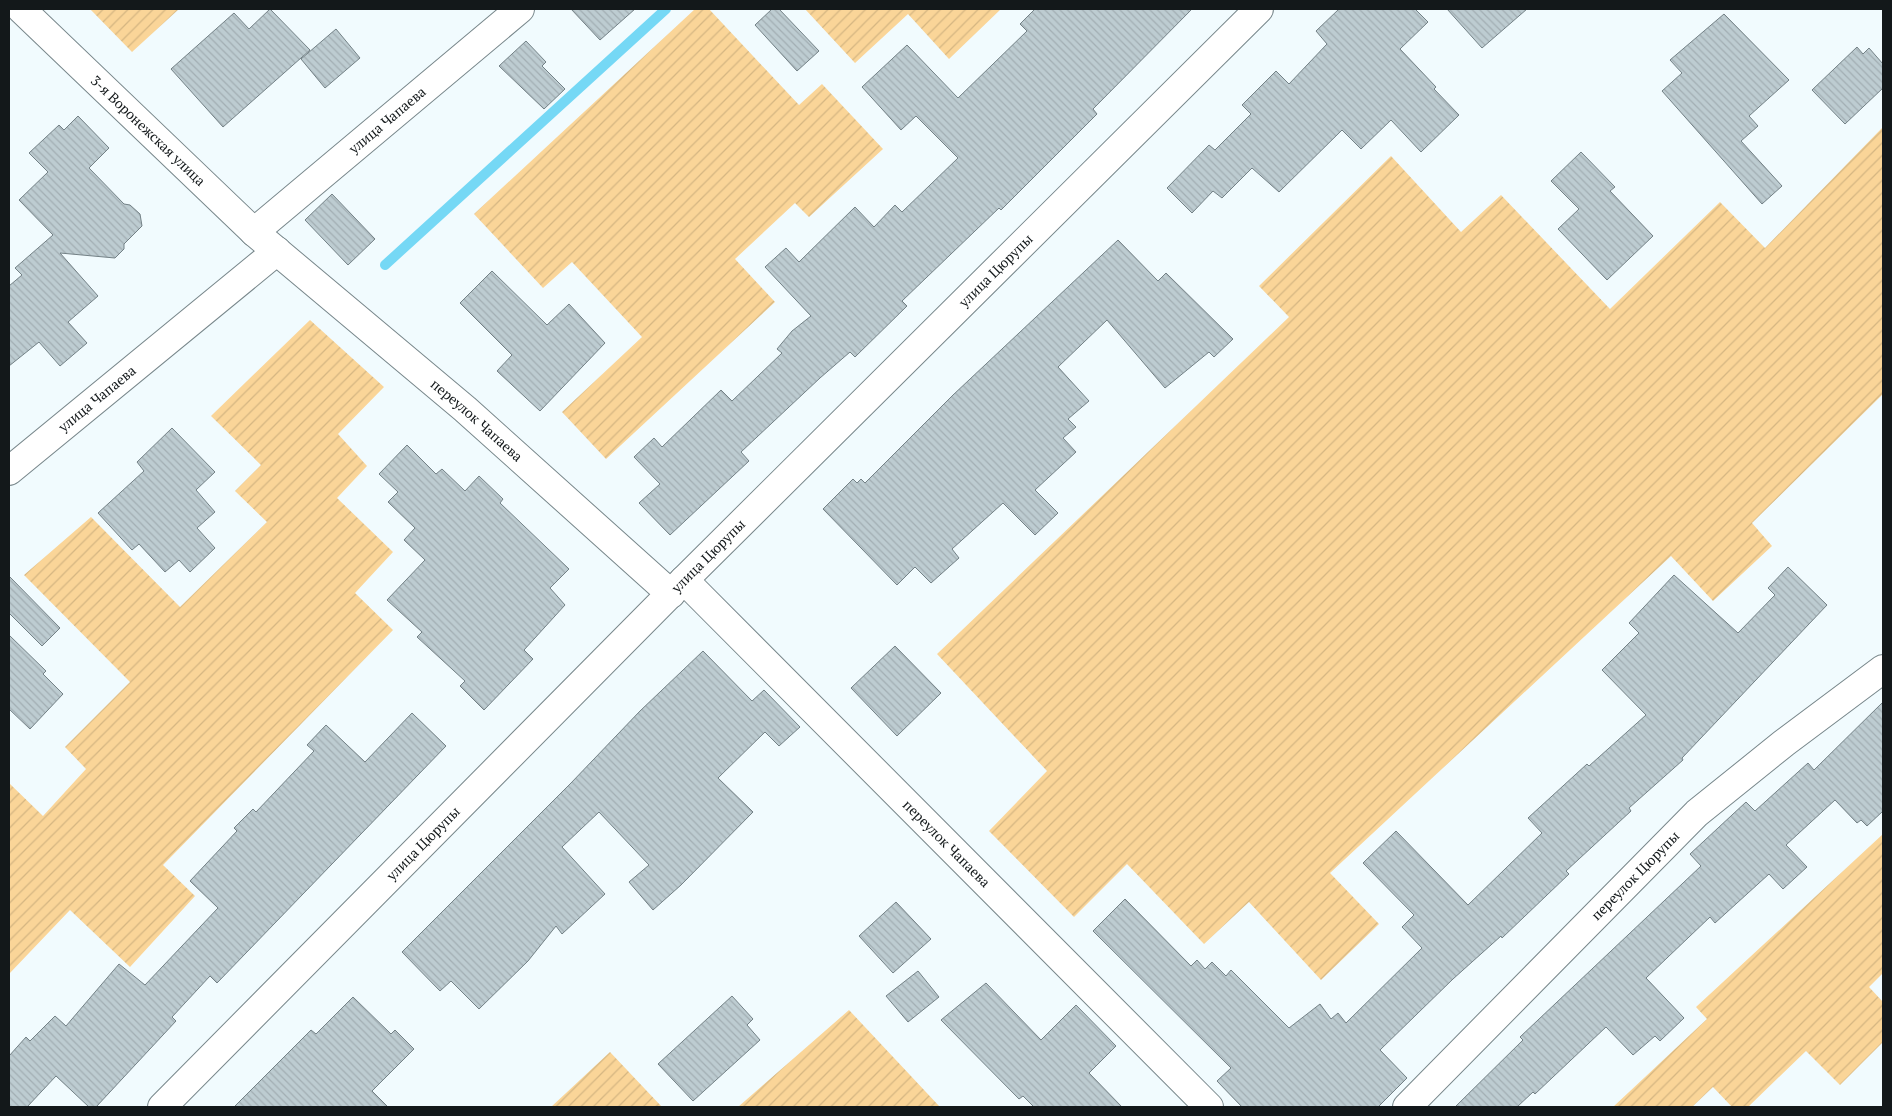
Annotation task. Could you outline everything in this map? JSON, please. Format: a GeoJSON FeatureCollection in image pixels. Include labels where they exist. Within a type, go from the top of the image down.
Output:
{"type":"FeatureCollection","features":[{"type":"Feature","properties":{"kind":"street","name":"3-я Воронежская улица"},"geometry":{"type":"LineString","coordinates":[[21,9],[254,232],[277,251]]}},
{"type":"Feature","properties":{"kind":"street","name":"улица Чапаева"},"geometry":{"type":"LineString","coordinates":[[254,232],[520,9]]}},
{"type":"Feature","properties":{"kind":"street","name":"улица Цюрупы"},"geometry":{"type":"LineString","coordinates":[[162,1107],[677,587],[1259,9]]}},
{"type":"Feature","properties":{"kind":"street","name":"улица Чапаева"},"geometry":{"type":"LineString","coordinates":[[9,471],[277,251]]}},
{"type":"Feature","properties":{"kind":"street","name":"переулок Чапаева"},"geometry":{"type":"LineString","coordinates":[[277,251],[677,587],[1209,1107]]}},
{"type":"Feature","properties":{"kind":"street","name":"переулок Цюрупы"},"geometry":{"type":"LineString","coordinates":[[1408,1107],[1697,813],[1784,743],[1883,669]]}},
{"type":"Feature","properties":{"kind":"shaded area"},"geometry":{"type":"Polygon","coordinates":[[[90,9],[179,9],[132,52],[90,9]]]}},
{"type":"Feature","properties":{"kind":"shaded area"},"geometry":{"type":"Polygon","coordinates":[[[695,9],[709,9],[799,105],[822,84],[883,149],[809,217],[795,203],[735,259],[775,302],[606,459],[562,412],[642,337],[572,262],[543,288],[474,214],[695,9]]]}},
{"type":"Feature","properties":{"kind":"shaded area"},"geometry":{"type":"Polygon","coordinates":[[[805,9],[1001,9],[949,59],[908,14],[855,63],[805,9]]]}},
{"type":"Feature","properties":{"kind":"shaded area"},"geometry":{"type":"Polygon","coordinates":[[[1883,127],[1883,394],[1752,523],[1772,546],[1713,601],[1671,556],[1330,873],[1379,924],[1321,980],[1249,902],[1204,944],[1127,864],[1074,917],[989,831],[1047,771],[937,654],[1289,317],[1259,286],[1391,156],[1461,232],[1501,195],[1610,309],[1720,202],[1765,248],[1883,127]]]}},
{"type":"Feature","properties":{"kind":"shaded area"},"geometry":{"type":"Polygon","coordinates":[[[310,320],[384,387],[338,434],[367,466],[337,498],[393,552],[355,593],[393,630],[163,865],[195,896],[130,967],[70,910],[9,974],[9,783],[43,816],[86,769],[65,747],[130,682],[24,575],[91,517],[180,607],[267,522],[235,491],[261,465],[211,416],[310,320]]]}},
{"type":"Feature","properties":{"kind":"shaded area"},"geometry":{"type":"Polygon","coordinates":[[[1883,834],[1883,973],[1869,987],[1883,1002],[1883,1042],[1840,1085],[1806,1051],[1748,1107],[1732,1107],[1713,1087],[1692,1107],[1613,1107],[1707,1019],[1696,1007],[1883,834]]]}},
{"type":"Feature","properties":{"kind":"shaded area"},"geometry":{"type":"Polygon","coordinates":[[[849,1010],[940,1107],[738,1107],[849,1010]]]}},
{"type":"Feature","properties":{"kind":"shaded area"},"geometry":{"type":"Polygon","coordinates":[[[610,1052],[662,1107],[551,1107],[610,1052]]]}},
{"type":"Feature","properties":{"kind":"building"},"geometry":{"type":"Polygon","coordinates":[[[270,9],[310,50],[223,127],[171,69],[234,13],[249,29],[270,9]]]}},
{"type":"Feature","properties":{"kind":"building"},"geometry":{"type":"Polygon","coordinates":[[[571,9],[635,9],[600,40],[571,9]]]}},
{"type":"Feature","properties":{"kind":"building"},"geometry":{"type":"Polygon","coordinates":[[[772,9],[779,9],[819,51],[797,71],[755,25],[772,9]]]}},
{"type":"Feature","properties":{"kind":"building"},"geometry":{"type":"Polygon","coordinates":[[[1035,9],[1192,9],[1093,109],[1097,114],[1001,210],[999,208],[902,301],[907,306],[855,357],[850,352],[741,452],[749,461],[670,535],[639,503],[660,484],[634,457],[654,438],[662,447],[721,390],[732,401],[782,353],[777,349],[792,331],[811,316],[765,267],[786,248],[799,262],[855,207],[874,227],[895,205],[902,212],[958,158],[916,116],[901,130],[862,87],[907,45],[958,98],[1027,31],[1020,24],[1035,9]]]}},
{"type":"Feature","properties":{"kind":"building"},"geometry":{"type":"Polygon","coordinates":[[[1339,9],[1415,9],[1428,22],[1400,49],[1436,87],[1434,89],[1459,115],[1421,152],[1391,120],[1361,149],[1342,130],[1279,192],[1252,168],[1222,198],[1213,191],[1192,213],[1167,188],[1209,145],[1215,150],[1251,114],[1242,105],[1276,71],[1289,84],[1327,44],[1316,31],[1339,9]]]}},
{"type":"Feature","properties":{"kind":"building"},"geometry":{"type":"Polygon","coordinates":[[[1447,9],[1527,9],[1482,48],[1447,9]]]}},
{"type":"Feature","properties":{"kind":"building"},"geometry":{"type":"Polygon","coordinates":[[[1724,14],[1789,80],[1749,116],[1758,126],[1741,141],[1782,186],[1762,204],[1662,91],[1682,73],[1670,60],[1724,14]]]}},
{"type":"Feature","properties":{"kind":"building"},"geometry":{"type":"Polygon","coordinates":[[[336,29],[360,58],[325,88],[301,59],[336,29]]]}},
{"type":"Feature","properties":{"kind":"building"},"geometry":{"type":"Polygon","coordinates":[[[526,41],[546,62],[542,66],[565,89],[544,109],[499,66],[526,41]]]}},
{"type":"Feature","properties":{"kind":"building"},"geometry":{"type":"Polygon","coordinates":[[[1857,47],[1863,54],[1869,48],[1883,64],[1883,88],[1845,124],[1812,90],[1857,47]]]}},
{"type":"Feature","properties":{"kind":"building"},"geometry":{"type":"Polygon","coordinates":[[[78,116],[109,148],[89,168],[124,204],[130,205],[140,214],[142,226],[124,244],[124,249],[115,258],[60,253],[98,296],[68,322],[87,343],[60,366],[39,342],[9,366],[9,286],[22,275],[15,268],[53,235],[19,200],[48,172],[29,153],[59,125],[64,130],[78,116]]]}},
{"type":"Feature","properties":{"kind":"building"},"geometry":{"type":"Polygon","coordinates":[[[1581,152],[1615,187],[1610,191],[1653,236],[1607,280],[1558,229],[1579,209],[1551,181],[1581,152]]]}},
{"type":"Feature","properties":{"kind":"building"},"geometry":{"type":"Polygon","coordinates":[[[332,194],[375,239],[348,265],[305,220],[332,194]]]}},
{"type":"Feature","properties":{"kind":"building"},"geometry":{"type":"Polygon","coordinates":[[[1118,240],[1158,281],[1166,273],[1233,339],[1214,357],[1209,352],[1165,388],[1107,320],[1058,367],[1089,401],[1068,419],[1076,427],[1063,438],[1076,452],[1035,490],[1058,513],[1035,535],[1003,503],[952,549],[959,558],[931,583],[915,567],[897,585],[823,509],[853,479],[857,483],[861,479],[865,483],[953,395],[1118,240]]]}},
{"type":"Feature","properties":{"kind":"building"},"geometry":{"type":"Polygon","coordinates":[[[492,271],[547,325],[569,304],[605,343],[540,411],[497,371],[512,355],[460,303],[492,271]]]}},
{"type":"Feature","properties":{"kind":"building"},"geometry":{"type":"Polygon","coordinates":[[[172,428],[215,472],[196,490],[215,512],[197,528],[215,548],[190,572],[179,560],[165,572],[139,544],[132,550],[98,513],[144,471],[137,462],[172,428]]]}},
{"type":"Feature","properties":{"kind":"building"},"geometry":{"type":"Polygon","coordinates":[[[407,445],[436,474],[442,469],[465,491],[479,476],[503,499],[500,503],[569,569],[550,588],[565,605],[524,650],[533,659],[484,710],[460,686],[465,681],[417,637],[422,632],[387,600],[425,560],[404,540],[415,528],[388,502],[398,492],[379,474],[407,445]]]}},
{"type":"Feature","properties":{"kind":"building"},"geometry":{"type":"Polygon","coordinates":[[[1788,567],[1827,605],[1682,758],[1683,760],[1629,808],[1631,811],[1566,871],[1569,874],[1502,938],[1501,936],[1453,979],[1380,1050],[1407,1078],[1378,1107],[1242,1107],[1217,1081],[1231,1068],[1093,931],[1125,899],[1191,966],[1197,960],[1205,969],[1212,962],[1226,976],[1231,970],[1289,1028],[1320,1004],[1331,1019],[1338,1013],[1346,1023],[1422,948],[1402,927],[1414,915],[1363,863],[1396,831],[1468,905],[1542,833],[1528,818],[1587,764],[1589,766],[1646,715],[1602,670],[1639,633],[1629,623],[1674,575],[1738,633],[1775,595],[1768,588],[1788,567]]]}},
{"type":"Feature","properties":{"kind":"building"},"geometry":{"type":"Polygon","coordinates":[[[9,576],[60,628],[42,646],[9,613],[9,576]]]}},
{"type":"Feature","properties":{"kind":"building"},"geometry":{"type":"Polygon","coordinates":[[[9,635],[46,671],[43,674],[63,694],[30,729],[9,709],[9,635]]]}},
{"type":"Feature","properties":{"kind":"building"},"geometry":{"type":"Polygon","coordinates":[[[895,646],[941,693],[897,736],[851,688],[895,646]]]}},
{"type":"Feature","properties":{"kind":"building"},"geometry":{"type":"Polygon","coordinates":[[[703,651],[752,701],[764,690],[800,727],[779,746],[765,732],[718,778],[753,812],[681,885],[653,910],[629,882],[649,865],[599,812],[562,847],[605,894],[562,934],[556,926],[528,961],[479,1009],[451,981],[440,991],[402,952],[640,711],[703,651]]]}},
{"type":"Feature","properties":{"kind":"building"},"geometry":{"type":"Polygon","coordinates":[[[1883,702],[1883,811],[1867,826],[1861,820],[1857,823],[1835,800],[1786,845],[1807,867],[1783,889],[1769,874],[1715,923],[1710,917],[1646,978],[1684,1018],[1660,1041],[1655,1036],[1633,1055],[1606,1027],[1535,1094],[1533,1092],[1517,1107],[1455,1107],[1523,1040],[1520,1037],[1701,866],[1690,854],[1746,802],[1755,811],[1808,763],[1814,770],[1883,702]]]}},
{"type":"Feature","properties":{"kind":"building"},"geometry":{"type":"Polygon","coordinates":[[[412,713],[446,746],[217,983],[210,976],[172,1017],[176,1021],[96,1107],[89,1107],[56,1076],[27,1107],[9,1107],[9,1056],[26,1037],[30,1041],[55,1016],[66,1026],[119,964],[145,985],[218,908],[190,881],[237,831],[234,828],[253,809],[256,812],[314,751],[307,745],[326,725],[365,762],[412,713]]]}},
{"type":"Feature","properties":{"kind":"building"},"geometry":{"type":"Polygon","coordinates":[[[896,902],[931,939],[893,973],[859,936],[896,902]]]}},
{"type":"Feature","properties":{"kind":"building"},"geometry":{"type":"Polygon","coordinates":[[[918,971],[939,997],[908,1022],[886,996],[918,971]]]}},
{"type":"Feature","properties":{"kind":"building"},"geometry":{"type":"Polygon","coordinates":[[[986,983],[1041,1040],[1076,1005],[1116,1046],[1089,1073],[1122,1107],[1034,1107],[1023,1096],[1019,1099],[941,1020],[986,983]]]}},
{"type":"Feature","properties":{"kind":"building"},"geometry":{"type":"Polygon","coordinates":[[[732,996],[753,1019],[747,1025],[760,1040],[693,1101],[658,1064],[732,996]]]}},
{"type":"Feature","properties":{"kind":"building"},"geometry":{"type":"Polygon","coordinates":[[[353,997],[391,1034],[395,1030],[414,1049],[372,1091],[388,1107],[234,1107],[311,1030],[316,1034],[353,997]]]}},
{"type":"Feature","properties":{"kind":"waterway"},"geometry":{"type":"LineString","coordinates":[[385,265],[666,9]]}}]}
